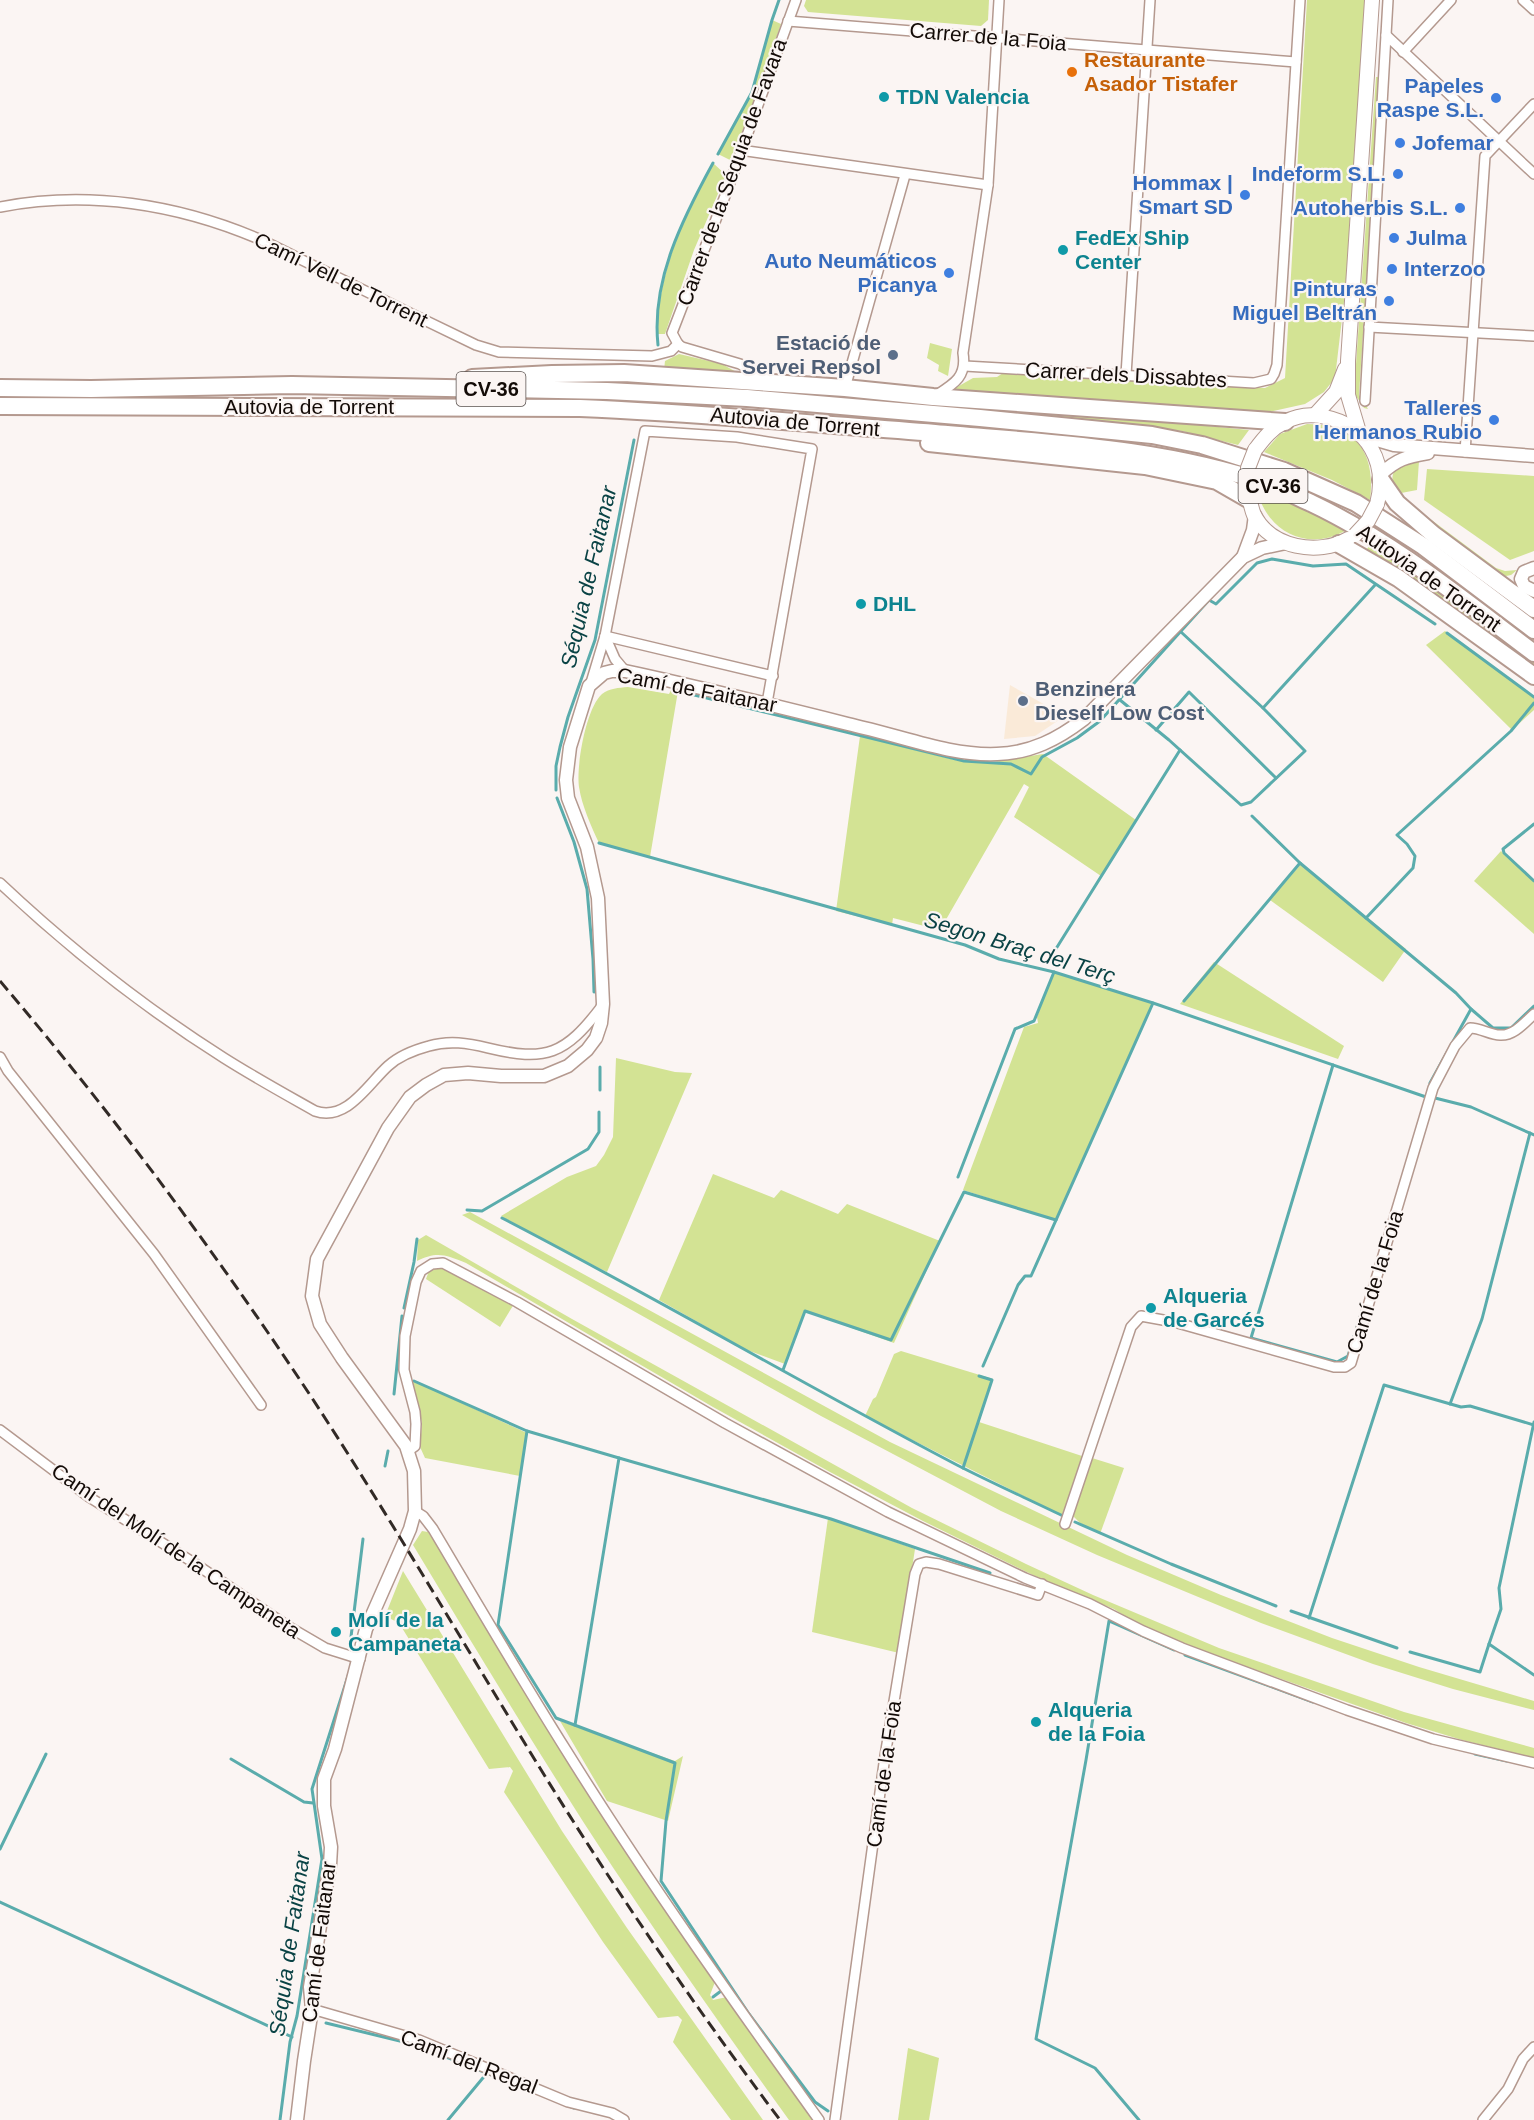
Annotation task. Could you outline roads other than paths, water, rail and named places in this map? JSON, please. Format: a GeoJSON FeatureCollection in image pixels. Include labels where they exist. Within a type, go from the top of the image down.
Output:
{"type":"FeatureCollection","features":[{"type":"Feature","properties":{"kind":"highway"},"geometry":{"type":"LineString","coordinates":[[292,385],[624,373],[1285,422]]}},
{"type":"Feature","properties":{"kind":"highway","name":"Autovia de Torrent"},"geometry":{"type":"LineString","coordinates":[[0,388],[91,389],[292,385],[607,391],[747,398],[1140,434],[1202,445],[1284,471],[1356,503],[1423,546],[1534,630]]}},
{"type":"Feature","properties":{"kind":"highway","name":"Autovia de Torrent"},"geometry":{"type":"LineString","coordinates":[[0,406],[580,408],[654,411],[1018,440],[1145,453],[1197,463],[1276,487],[1345,519],[1412,562],[1534,653]]}},
{"type":"Feature","properties":{"kind":"highway"},"geometry":{"type":"LineString","coordinates":[[761,419],[955,447],[1145,466],[1216,481],[1250,501]]}},
{"type":"Feature","properties":{"kind":"highway"},"geometry":{"type":"LineString","coordinates":[[1381,477],[1389,494],[1408,513],[1534,609]]}},
{"type":"Feature","properties":{"kind":"highway"},"geometry":{"type":"LineString","coordinates":[[1340,544],[1398,578],[1534,676]]}},
{"type":"Feature","properties":{"kind":"main road"},"geometry":{"type":"LineString","coordinates":[[1361,434],[1339,420],[1315,415],[1298,417],[1285,422],[1267,434],[1255,450],[1248,468],[1250,501],[1270,533],[1286,543],[1310,548],[1340,544],[1355,535],[1368,521],[1377,504],[1381,477],[1375,454],[1361,434],[1348,395],[1350,325],[1372,0]]}},
{"type":"Feature","properties":{"kind":"main road"},"geometry":{"type":"LineString","coordinates":[[1315,415],[1336,392],[1348,361]]}},
{"type":"Feature","properties":{"kind":"street","name":"Carrer de la Séquia de Favara"},"geometry":{"type":"LineString","coordinates":[[678,344],[672,333],[725,196],[796,0]]}},
{"type":"Feature","properties":{"kind":"street"},"geometry":{"type":"LineString","coordinates":[[933,397],[960,378],[965,366],[963,353],[988,185],[999,0]]}},
{"type":"Feature","properties":{"kind":"street"},"geometry":{"type":"LineString","coordinates":[[1126,375],[1150,0]]}},
{"type":"Feature","properties":{"kind":"street"},"geometry":{"type":"LineString","coordinates":[[1296,62],[1300,0]]}},
{"type":"Feature","properties":{"kind":"street"},"geometry":{"type":"LineString","coordinates":[[1365,401],[1388,0]]}},
{"type":"Feature","properties":{"kind":"street"},"geometry":{"type":"LineString","coordinates":[[1385,60],[1392,54],[1403,52],[1451,0]]}},
{"type":"Feature","properties":{"kind":"street"},"geometry":{"type":"LineString","coordinates":[[1523,0],[1534,10]]}},
{"type":"Feature","properties":{"kind":"street","name":"Carrer de la Foia"},"geometry":{"type":"LineString","coordinates":[[788,21],[1296,62]]}},
{"type":"Feature","properties":{"kind":"street"},"geometry":{"type":"LineString","coordinates":[[1386,35],[1534,174]]}},
{"type":"Feature","properties":{"kind":"street","name":"Carrer dels Dissabtes"},"geometry":{"type":"LineString","coordinates":[[965,366],[1254,383],[1271,379],[1276,365],[1296,62]]}},
{"type":"Feature","properties":{"kind":"street"},"geometry":{"type":"LineString","coordinates":[[1465,452],[1485,156],[1534,104]]}},
{"type":"Feature","properties":{"kind":"street"},"geometry":{"type":"LineString","coordinates":[[740,150],[988,185]]}},
{"type":"Feature","properties":{"kind":"street"},"geometry":{"type":"LineString","coordinates":[[845,388],[905,175]]}},
{"type":"Feature","properties":{"kind":"street","name":"Camí Vell de Torrent"},"geometry":{"type":"LineString","coordinates":[[0,207],[51,200],[126,202],[157,207],[207,220],[259,239],[476,345],[499,352],[652,356],[671,351],[678,344]]}},
{"type":"Feature","properties":{"kind":"street"},"geometry":{"type":"LineString","coordinates":[[1369,327],[1534,336]]}},
{"type":"Feature","properties":{"kind":"street"},"geometry":{"type":"LineString","coordinates":[[678,344],[740,364],[776,384]]}},
{"type":"Feature","properties":{"kind":"street"},"geometry":{"type":"LineString","coordinates":[[589,686],[605,636],[645,431],[737,437],[812,449],[767,703]]}},
{"type":"Feature","properties":{"kind":"street"},"geometry":{"type":"LineString","coordinates":[[1361,434],[1394,445],[1441,451],[1534,456]]}},
{"type":"Feature","properties":{"kind":"street"},"geometry":{"type":"LineString","coordinates":[[1381,477],[1392,463],[1402,458],[1441,451]]}},
{"type":"Feature","properties":{"kind":"street","name":"Camí de Faitanar"},"geometry":{"type":"LineString","coordinates":[[1243,557],[1253,530],[1250,501]]}},
{"type":"Feature","properties":{"kind":"street","name":"Camí de Faitanar"},"geometry":{"type":"LineString","coordinates":[[297,2120],[312,2009],[310,1987],[330,1865],[331,1847],[324,1806],[324,1779],[335,1749],[366,1629],[410,1529],[415,1511],[414,1471],[408,1451],[392,1424],[342,1358],[320,1324],[312,1296],[316,1258],[388,1128],[410,1098],[426,1085],[444,1075],[468,1072],[501,1076],[544,1076],[568,1066],[587,1050],[596,1038],[601,1023],[603,1004],[598,898],[587,847],[568,798],[566,780],[570,747],[589,686],[604,673],[625,671],[767,703],[954,750],[997,754],[1031,748],[1058,738],[1084,719],[1243,557],[1262,548],[1286,543]]}},
{"type":"Feature","properties":{"kind":"street"},"geometry":{"type":"LineString","coordinates":[[1496,581],[1507,582],[1531,569]]}},
{"type":"Feature","properties":{"kind":"street"},"geometry":{"type":"LineString","coordinates":[[1531,569],[1521,579],[1532,591]]}},
{"type":"Feature","properties":{"kind":"street"},"geometry":{"type":"LineString","coordinates":[[605,636],[615,658],[625,671]]}},
{"type":"Feature","properties":{"kind":"street","name":"Camí de Faitanar"},"geometry":{"type":"LineString","coordinates":[[605,636],[773,676]]}},
{"type":"Feature","properties":{"kind":"street"},"geometry":{"type":"LineString","coordinates":[[0,883],[70,946],[161,1015],[224,1058],[315,1112],[324,1114],[333,1114],[345,1108],[389,1065],[404,1054],[416,1049],[435,1044],[458,1042],[514,1053],[546,1054],[565,1044],[583,1028],[603,1004]]}},
{"type":"Feature","properties":{"kind":"street","name":"Camí de la Foia"},"geometry":{"type":"LineString","coordinates":[[1065,1524],[1131,1326],[1141,1316],[1174,1322],[1334,1367],[1345,1367],[1351,1363],[1433,1088],[1455,1046],[1470,1028],[1479,1028],[1500,1035],[1515,1031],[1534,1014]]}},
{"type":"Feature","properties":{"kind":"street"},"geometry":{"type":"LineString","coordinates":[[0,1057],[8,1071],[154,1254],[261,1406]]}},
{"type":"Feature","properties":{"kind":"street"},"geometry":{"type":"LineString","coordinates":[[408,1451],[415,1446],[416,1424],[404,1370],[408,1320],[416,1282],[421,1271],[432,1264],[442,1263],[517,1302],[725,1423],[888,1512],[1090,1604],[1143,1632],[1347,1710],[1433,1739],[1534,1763]]}},
{"type":"Feature","properties":{"kind":"street","name":"Camí del Molí de la Campaneta"},"geometry":{"type":"LineString","coordinates":[[0,1430],[89,1497],[191,1561],[289,1627],[325,1648],[360,1659]]}},
{"type":"Feature","properties":{"kind":"street"},"geometry":{"type":"LineString","coordinates":[[415,1511],[423,1516],[433,1529],[566,1750],[651,1880],[737,2007],[819,2120]]}},
{"type":"Feature","properties":{"kind":"street","name":"Camí de la Foia"},"geometry":{"type":"LineString","coordinates":[[835,2120],[884,1768],[915,1574],[919,1564],[926,1562],[1038,1595],[1042,1584]]}},
{"type":"Feature","properties":{"kind":"street","name":"Camí del Regal"},"geometry":{"type":"LineString","coordinates":[[312,2009],[419,2040],[568,2102],[612,2113],[624,2120]]}},
{"type":"Feature","properties":{"kind":"street"},"geometry":{"type":"LineString","coordinates":[[1483,2120],[1508,2089],[1523,2059],[1534,2047]]}},
{"type":"Feature","properties":{"kind":"waterway","name":"Séquia de Faitanar"},"geometry":{"type":"LineString","coordinates":[[718,154],[752,92],[779,0]]}},
{"type":"Feature","properties":{"kind":"waterway","name":"Séquia de Faitanar"},"geometry":{"type":"LineString","coordinates":[[658,345],[657,321],[664,273],[681,228],[713,163]]}},
{"type":"Feature","properties":{"kind":"waterway","name":"Séquia de Faitanar"},"geometry":{"type":"LineString","coordinates":[[556,790],[556,766],[560,747],[595,640],[634,440]]}},
{"type":"Feature","properties":{"kind":"waterway"},"geometry":{"type":"LineString","coordinates":[[682,692],[964,761],[1011,764],[1031,774],[1042,757],[1077,738],[1100,721],[1209,600],[1216,604],[1257,563],[1272,559],[1313,566],[1346,564],[1435,624]]}},
{"type":"Feature","properties":{"kind":"waterway"},"geometry":{"type":"LineString","coordinates":[[1120,700],[1169,740],[1241,805],[1251,802],[1305,751],[1263,708],[1375,585]]}},
{"type":"Feature","properties":{"kind":"waterway"},"geometry":{"type":"LineString","coordinates":[[1181,632],[1263,708]]}},
{"type":"Feature","properties":{"kind":"waterway"},"geometry":{"type":"LineString","coordinates":[[1447,633],[1534,697]]}},
{"type":"Feature","properties":{"kind":"waterway"},"geometry":{"type":"LineString","coordinates":[[1156,730],[1189,692],[1276,778]]}},
{"type":"Feature","properties":{"kind":"waterway"},"geometry":{"type":"LineString","coordinates":[[1366,918],[1413,868],[1415,856],[1397,835],[1511,731],[1534,703]]}},
{"type":"Feature","properties":{"kind":"waterway"},"geometry":{"type":"LineString","coordinates":[[1049,960],[1180,750]]}},
{"type":"Feature","properties":{"kind":"waterway","name":"Séquia de Faitanar"},"geometry":{"type":"LineString","coordinates":[[557,798],[574,842],[587,889],[594,992]]}},
{"type":"Feature","properties":{"kind":"waterway"},"geometry":{"type":"LineString","coordinates":[[1252,816],[1300,863],[1456,993],[1471,1009],[1430,1083]]}},
{"type":"Feature","properties":{"kind":"waterway"},"geometry":{"type":"LineString","coordinates":[[1534,824],[1503,849],[1504,853],[1534,881]]}},
{"type":"Feature","properties":{"kind":"waterway","name":"Segon Braç del Terç"},"geometry":{"type":"LineString","coordinates":[[599,843],[965,945],[999,959],[1054,972],[1153,1003],[1426,1097]]}},
{"type":"Feature","properties":{"kind":"waterway"},"geometry":{"type":"LineString","coordinates":[[1184,1001],[1300,863]]}},
{"type":"Feature","properties":{"kind":"waterway"},"geometry":{"type":"LineString","coordinates":[[958,1177],[1015,1029],[1034,1021],[1054,972]]}},
{"type":"Feature","properties":{"kind":"waterway"},"geometry":{"type":"LineString","coordinates":[[983,1366],[1018,1285],[1025,1276],[1031,1276],[1153,1003]]}},
{"type":"Feature","properties":{"kind":"waterway"},"geometry":{"type":"LineString","coordinates":[[1471,1009],[1493,1028],[1511,1028],[1534,1006]]}},
{"type":"Feature","properties":{"kind":"waterway"},"geometry":{"type":"LineString","coordinates":[[1333,1065],[1251,1338],[1337,1362],[1348,1356],[1362,1311]]}},
{"type":"Feature","properties":{"kind":"waterway","name":"Séquia de Faitanar"},"geometry":{"type":"LineString","coordinates":[[600,1067],[600,1090]]}},
{"type":"Feature","properties":{"kind":"waterway","name":"Segon Braç del Terç"},"geometry":{"type":"LineString","coordinates":[[1435,1098],[1471,1107],[1534,1135]]}},
{"type":"Feature","properties":{"kind":"waterway","name":"Séquia de Faitanar"},"geometry":{"type":"LineString","coordinates":[[467,1210],[482,1211],[588,1149],[599,1132],[599,1112]]}},
{"type":"Feature","properties":{"kind":"waterway"},"geometry":{"type":"LineString","coordinates":[[1450,1404],[1482,1319],[1530,1133]]}},
{"type":"Feature","properties":{"kind":"waterway"},"geometry":{"type":"LineString","coordinates":[[783,1370],[805,1311],[891,1340],[964,1192],[1056,1220]]}},
{"type":"Feature","properties":{"kind":"waterway"},"geometry":{"type":"LineString","coordinates":[[502,1218],[900,1435],[970,1472],[1063,1516]]}},
{"type":"Feature","properties":{"kind":"waterway","name":"Séquia de Faitanar"},"geometry":{"type":"LineString","coordinates":[[404,1308],[417,1239]]}},
{"type":"Feature","properties":{"kind":"waterway","name":"Séquia de Faitanar"},"geometry":{"type":"LineString","coordinates":[[394,1394],[402,1316]]}},
{"type":"Feature","properties":{"kind":"waterway"},"geometry":{"type":"LineString","coordinates":[[963,1468],[992,1380],[979,1376]]}},
{"type":"Feature","properties":{"kind":"waterway"},"geometry":{"type":"LineString","coordinates":[[414,1381],[527,1431],[498,1625],[556,1718],[675,1763],[666,1821],[661,1881],[749,2014],[815,2102],[828,2111]]}},
{"type":"Feature","properties":{"kind":"waterway"},"geometry":{"type":"LineString","coordinates":[[1309,1618],[1384,1385],[1461,1407],[1470,1406],[1534,1425]]}},
{"type":"Feature","properties":{"kind":"waterway"},"geometry":{"type":"LineString","coordinates":[[1489,1644],[1501,1609],[1499,1588],[1534,1422]]}},
{"type":"Feature","properties":{"kind":"waterway"},"geometry":{"type":"LineString","coordinates":[[527,1431],[619,1458],[575,1725]]}},
{"type":"Feature","properties":{"kind":"waterway","name":"Séquia de Faitanar"},"geometry":{"type":"LineString","coordinates":[[385,1466],[388,1451]]}},
{"type":"Feature","properties":{"kind":"waterway"},"geometry":{"type":"LineString","coordinates":[[619,1458],[831,1519],[990,1573]]}},
{"type":"Feature","properties":{"kind":"waterway"},"geometry":{"type":"LineString","coordinates":[[1075,1522],[1276,1606]]}},
{"type":"Feature","properties":{"kind":"waterway","name":"Séquia de Faitanar"},"geometry":{"type":"LineString","coordinates":[[350,1645],[363,1539]]}},
{"type":"Feature","properties":{"kind":"waterway"},"geometry":{"type":"LineString","coordinates":[[1291,1611],[1397,1648]]}},
{"type":"Feature","properties":{"kind":"waterway"},"geometry":{"type":"LineString","coordinates":[[1139,2120],[1095,2068],[1036,2039],[1109,1621],[1174,1650]]}},
{"type":"Feature","properties":{"kind":"waterway"},"geometry":{"type":"LineString","coordinates":[[1410,1652],[1480,1672],[1489,1644],[1534,1675]]}},
{"type":"Feature","properties":{"kind":"waterway"},"geometry":{"type":"LineString","coordinates":[[1185,1655],[1313,1702]]}},
{"type":"Feature","properties":{"kind":"waterway","name":"Séquia de Faitanar"},"geometry":{"type":"LineString","coordinates":[[280,2120],[290,2042],[297,2016],[322,1859],[312,1789],[349,1673]]}},
{"type":"Feature","properties":{"kind":"waterway"},"geometry":{"type":"LineString","coordinates":[[0,1849],[46,1754]]}},
{"type":"Feature","properties":{"kind":"waterway"},"geometry":{"type":"LineString","coordinates":[[1475,1754],[1507,1761]]}},
{"type":"Feature","properties":{"kind":"waterway"},"geometry":{"type":"LineString","coordinates":[[231,1759],[304,1802],[313,1803]]}},
{"type":"Feature","properties":{"kind":"waterway"},"geometry":{"type":"LineString","coordinates":[[0,1902],[292,2037]]}},
{"type":"Feature","properties":{"kind":"waterway"},"geometry":{"type":"LineString","coordinates":[[713,1997],[721,1991]]}},
{"type":"Feature","properties":{"kind":"waterway"},"geometry":{"type":"LineString","coordinates":[[326,2023],[408,2043]]}},
{"type":"Feature","properties":{"kind":"waterway"},"geometry":{"type":"LineString","coordinates":[[416,2045],[574,2108]]}},
{"type":"Feature","properties":{"kind":"waterway"},"geometry":{"type":"LineString","coordinates":[[448,2120],[487,2073]]}},
{"type":"Feature","properties":{"kind":"railway"},"geometry":{"type":"LineString","coordinates":[[0,981],[123,1133],[201,1237],[276,1344],[374,1496],[609,1877],[693,2000],[780,2120]]}},
{"type":"Feature","properties":{"kind":"place","name":"Restaurante Asador Tistafer"},"geometry":{"type":"Point","coordinates":[1072,72]}},
{"type":"Feature","properties":{"kind":"place","name":"TDN Valencia"},"geometry":{"type":"Point","coordinates":[884,97]}},
{"type":"Feature","properties":{"kind":"place","name":"Papeles Raspe S.L."},"geometry":{"type":"Point","coordinates":[1496,98]}},
{"type":"Feature","properties":{"kind":"place","name":"Jofemar"},"geometry":{"type":"Point","coordinates":[1400,143]}},
{"type":"Feature","properties":{"kind":"place","name":"Indeform S.L."},"geometry":{"type":"Point","coordinates":[1398,174]}},
{"type":"Feature","properties":{"kind":"place","name":"Hommax | Smart SD"},"geometry":{"type":"Point","coordinates":[1245,195]}},
{"type":"Feature","properties":{"kind":"place","name":"Autoherbis S.L."},"geometry":{"type":"Point","coordinates":[1460,208]}},
{"type":"Feature","properties":{"kind":"place","name":"Julma"},"geometry":{"type":"Point","coordinates":[1394,238]}},
{"type":"Feature","properties":{"kind":"place","name":"FedEx Ship Center"},"geometry":{"type":"Point","coordinates":[1063,250]}},
{"type":"Feature","properties":{"kind":"place","name":"Interzoo"},"geometry":{"type":"Point","coordinates":[1392,269]}},
{"type":"Feature","properties":{"kind":"place","name":"Auto Neumáticos Picanya"},"geometry":{"type":"Point","coordinates":[949,273]}},
{"type":"Feature","properties":{"kind":"place","name":"Pinturas Miguel Beltrán"},"geometry":{"type":"Point","coordinates":[1389,301]}},
{"type":"Feature","properties":{"kind":"place","name":"Estació de Servei Repsol"},"geometry":{"type":"Point","coordinates":[893,355]}},
{"type":"Feature","properties":{"kind":"place","name":"Talleres Hermanos Rubio"},"geometry":{"type":"Point","coordinates":[1494,420]}},
{"type":"Feature","properties":{"kind":"place","name":"DHL"},"geometry":{"type":"Point","coordinates":[861,604]}},
{"type":"Feature","properties":{"kind":"place","name":"Benzinera Dieself Low Cost"},"geometry":{"type":"Point","coordinates":[1023,701]}},
{"type":"Feature","properties":{"kind":"place","name":"Alqueria de Garcés"},"geometry":{"type":"Point","coordinates":[1151,1308]}},
{"type":"Feature","properties":{"kind":"place","name":"Molí de la Campaneta"},"geometry":{"type":"Point","coordinates":[336,1632]}},
{"type":"Feature","properties":{"kind":"place","name":"Alqueria de la Foia"},"geometry":{"type":"Point","coordinates":[1036,1722]}}]}
